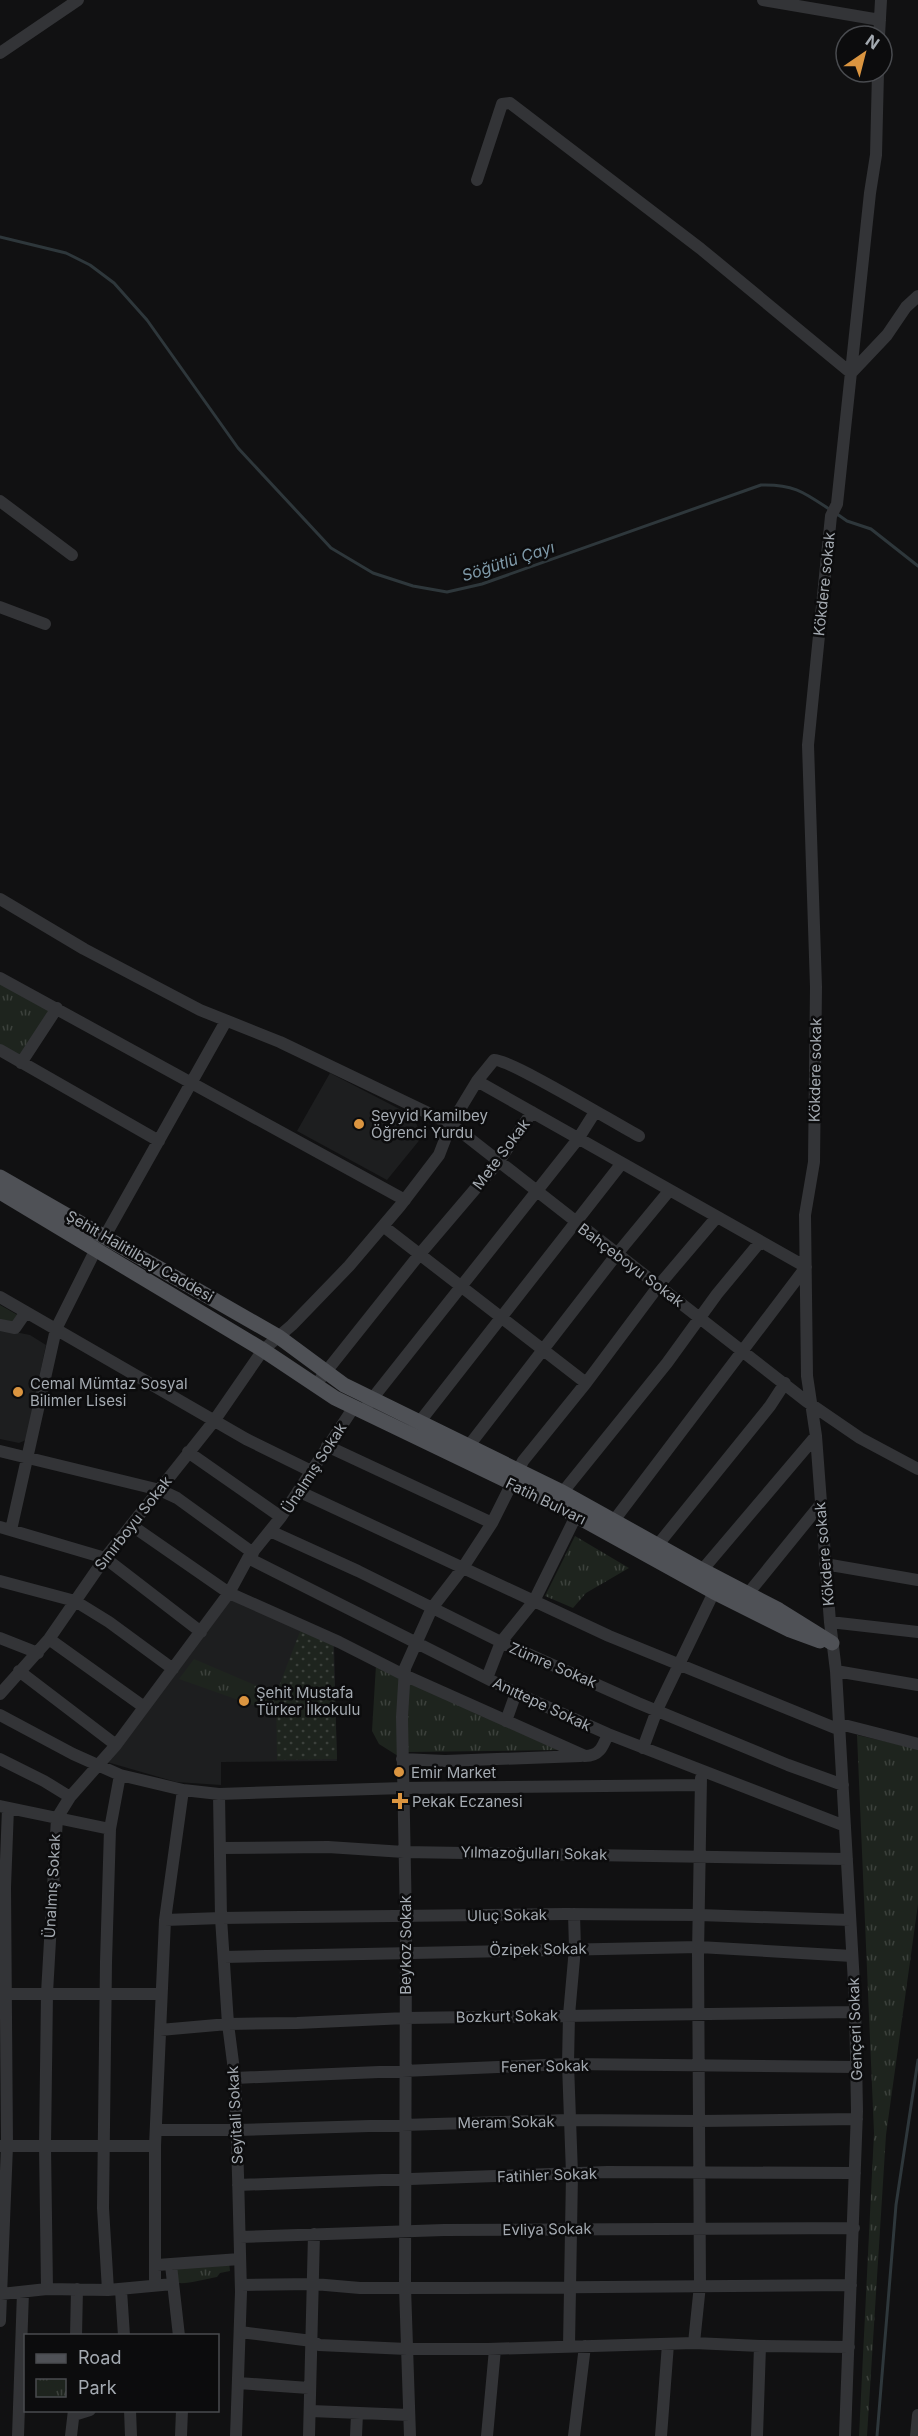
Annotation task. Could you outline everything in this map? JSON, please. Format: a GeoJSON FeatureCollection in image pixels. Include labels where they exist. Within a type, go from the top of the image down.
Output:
{"type":"FeatureCollection","features":[{"type":"Feature","properties":{"kind":"main road","name":"Şehit Halitilbay Caddesi"},"geometry":{"type":"LineString","coordinates":[[0,1177],[263,1350]]}},
{"type":"Feature","properties":{"kind":"main road","name":"Şehit Halitilbay Caddesi"},"geometry":{"type":"LineString","coordinates":[[0,1191],[279,1336],[344,1384],[363,1405]]}},
{"type":"Feature","properties":{"kind":"main road","name":"Fatih Bulvarı"},"geometry":{"type":"LineString","coordinates":[[263,1350],[335,1398],[363,1405],[410,1435],[458,1459],[514,1477]]}},
{"type":"Feature","properties":{"kind":"main road"},"geometry":{"type":"LineString","coordinates":[[363,1405],[420,1422],[468,1446],[514,1477],[558,1498],[743,1599]]}},
{"type":"Feature","properties":{"kind":"main road","name":"Fatih Bulvarı"},"geometry":{"type":"LineString","coordinates":[[558,1498],[576,1516],[609,1526]]}},
{"type":"Feature","properties":{"kind":"main road"},"geometry":{"type":"LineString","coordinates":[[698,1575],[714,1592],[787,1614],[832,1643]]}},
{"type":"Feature","properties":{"kind":"street"},"geometry":{"type":"LineString","coordinates":[[0,53],[78,0]]}},
{"type":"Feature","properties":{"kind":"street"},"geometry":{"type":"LineString","coordinates":[[763,0],[880,20]]}},
{"type":"Feature","properties":{"kind":"street"},"geometry":{"type":"LineString","coordinates":[[880,24],[881,0]]}},
{"type":"Feature","properties":{"kind":"street"},"geometry":{"type":"LineString","coordinates":[[851,373],[876,155],[878,84]]}},
{"type":"Feature","properties":{"kind":"street"},"geometry":{"type":"LineString","coordinates":[[477,180],[502,104],[510,103],[701,249],[851,373]]}},
{"type":"Feature","properties":{"kind":"street"},"geometry":{"type":"LineString","coordinates":[[851,373],[887,335],[906,307],[918,296]]}},
{"type":"Feature","properties":{"kind":"street","name":"Kökdere sokak"},"geometry":{"type":"LineString","coordinates":[[830,1622],[816,1436],[807,1376],[805,1215],[814,1162],[816,987],[808,745],[831,516],[837,504],[851,373]]}},
{"type":"Feature","properties":{"kind":"street"},"geometry":{"type":"LineString","coordinates":[[0,501],[72,555]]}},
{"type":"Feature","properties":{"kind":"street"},"geometry":{"type":"LineString","coordinates":[[0,607],[45,624]]}},
{"type":"Feature","properties":{"kind":"street","name":"Bahçeboyu Sokak"},"geometry":{"type":"LineString","coordinates":[[0,899],[128,973],[200,1010],[280,1042],[452,1124],[576,1223],[660,1284],[811,1404],[860,1438],[918,1469]]}},
{"type":"Feature","properties":{"kind":"street"},"geometry":{"type":"LineString","coordinates":[[0,978],[405,1200]]}},
{"type":"Feature","properties":{"kind":"street"},"geometry":{"type":"LineString","coordinates":[[21,1062],[57,1008]]}},
{"type":"Feature","properties":{"kind":"street"},"geometry":{"type":"LineString","coordinates":[[201,1632],[105,1558],[5,1529],[28,1457],[56,1329],[100,1243],[226,1021]]}},
{"type":"Feature","properties":{"kind":"street"},"geometry":{"type":"LineString","coordinates":[[0,1050],[159,1141]]}},
{"type":"Feature","properties":{"kind":"street","name":"Sınırboyu Sokak"},"geometry":{"type":"LineString","coordinates":[[1,1691],[49,1639],[105,1558],[160,1490],[263,1350],[349,1266],[405,1200],[438,1155],[452,1124],[477,1081],[494,1060],[499,1059],[596,1112]]}},
{"type":"Feature","properties":{"kind":"street"},"geometry":{"type":"LineString","coordinates":[[477,1081],[532,1112]]}},
{"type":"Feature","properties":{"kind":"street","name":"Mete Sokak"},"geometry":{"type":"LineString","coordinates":[[316,1384],[419,1255],[499,1161],[532,1112],[806,1267]]}},
{"type":"Feature","properties":{"kind":"street"},"geometry":{"type":"LineString","coordinates":[[596,1112],[639,1136]]}},
{"type":"Feature","properties":{"kind":"street","name":"Ünalmış Sokak"},"geometry":{"type":"LineString","coordinates":[[47,2289],[46,1994],[57,1818],[70,1797],[116,1745],[201,1632],[229,1593],[250,1556],[281,1517],[327,1446],[460,1288],[537,1192],[596,1112]]}},
{"type":"Feature","properties":{"kind":"street"},"geometry":{"type":"LineString","coordinates":[[410,1435],[622,1163]]}},
{"type":"Feature","properties":{"kind":"street"},"geometry":{"type":"LineString","coordinates":[[458,1459],[617,1254],[669,1191]]}},
{"type":"Feature","properties":{"kind":"street","name":"Beykoz Sokak"},"geometry":{"type":"LineString","coordinates":[[410,2436],[405,2287],[406,1916],[402,1759],[404,1675],[415,1643],[432,1608],[462,1569],[492,1523],[514,1477],[660,1284],[716,1218]]}},
{"type":"Feature","properties":{"kind":"street"},"geometry":{"type":"LineString","coordinates":[[383,1226],[460,1288],[586,1383]]}},
{"type":"Feature","properties":{"kind":"street"},"geometry":{"type":"LineString","coordinates":[[558,1498],[760,1242]]}},
{"type":"Feature","properties":{"kind":"street"},"geometry":{"type":"LineString","coordinates":[[609,1526],[806,1267]]}},
{"type":"Feature","properties":{"kind":"street"},"geometry":{"type":"LineString","coordinates":[[0,1297],[246,1439],[311,1471]]}},
{"type":"Feature","properties":{"kind":"street"},"geometry":{"type":"LineString","coordinates":[[0,1325],[15,1328],[26,1312]]}},
{"type":"Feature","properties":{"kind":"street"},"geometry":{"type":"LineString","coordinates":[[653,1551],[770,1406],[785,1383]]}},
{"type":"Feature","properties":{"kind":"street"},"geometry":{"type":"LineString","coordinates":[[698,1575],[816,1436]]}},
{"type":"Feature","properties":{"kind":"street"},"geometry":{"type":"LineString","coordinates":[[327,1446],[492,1523]]}},
{"type":"Feature","properties":{"kind":"street","name":"Anıttepe Sokak"},"geometry":{"type":"LineString","coordinates":[[0,1451],[160,1490],[177,1498],[250,1556],[516,1693],[608,1734],[845,1826]]}},
{"type":"Feature","properties":{"kind":"street"},"geometry":{"type":"LineString","coordinates":[[188,1452],[281,1517]]}},
{"type":"Feature","properties":{"kind":"street"},"geometry":{"type":"LineString","coordinates":[[298,1491],[462,1569],[679,1666],[840,1727],[918,1743]]}},
{"type":"Feature","properties":{"kind":"street"},"geometry":{"type":"LineString","coordinates":[[743,1599],[820,1505]]}},
{"type":"Feature","properties":{"kind":"street"},"geometry":{"type":"LineString","coordinates":[[487,1678],[501,1642],[534,1601],[576,1516]]}},
{"type":"Feature","properties":{"kind":"street"},"geometry":{"type":"LineString","coordinates":[[131,1525],[229,1593],[585,1756]]}},
{"type":"Feature","properties":{"kind":"street","name":"Zümre Sokak"},"geometry":{"type":"LineString","coordinates":[[270,1532],[358,1571],[501,1642],[788,1765],[843,1785]]}},
{"type":"Feature","properties":{"kind":"street"},"geometry":{"type":"LineString","coordinates":[[825,1564],[918,1580]]}},
{"type":"Feature","properties":{"kind":"street"},"geometry":{"type":"LineString","coordinates":[[0,1581],[75,1601],[109,1622],[173,1669]]}},
{"type":"Feature","properties":{"kind":"street"},"geometry":{"type":"LineString","coordinates":[[643,1748],[657,1710],[714,1592]]}},
{"type":"Feature","properties":{"kind":"street"},"geometry":{"type":"LineString","coordinates":[[830,1622],[918,1632]]}},
{"type":"Feature","properties":{"kind":"street","name":"Gençeri Sokak"},"geometry":{"type":"LineString","coordinates":[[830,1622],[840,1727],[855,2012],[857,2119],[845,2436]]}},
{"type":"Feature","properties":{"kind":"street"},"geometry":{"type":"LineString","coordinates":[[0,1638],[38,1653]]}},
{"type":"Feature","properties":{"kind":"street"},"geometry":{"type":"LineString","coordinates":[[49,1639],[144,1707]]}},
{"type":"Feature","properties":{"kind":"street"},"geometry":{"type":"LineString","coordinates":[[19,1671],[116,1745]]}},
{"type":"Feature","properties":{"kind":"street"},"geometry":{"type":"LineString","coordinates":[[836,1671],[918,1685]]}},
{"type":"Feature","properties":{"kind":"street"},"geometry":{"type":"LineString","coordinates":[[506,1721],[516,1693]]}},
{"type":"Feature","properties":{"kind":"street"},"geometry":{"type":"LineString","coordinates":[[0,1715],[120,1775],[183,1790],[219,1794],[403,1788],[701,1785]]}},
{"type":"Feature","properties":{"kind":"street"},"geometry":{"type":"LineString","coordinates":[[402,1759],[445,1761],[594,1756],[608,1734]]}},
{"type":"Feature","properties":{"kind":"street"},"geometry":{"type":"LineString","coordinates":[[0,1759],[70,1797]]}},
{"type":"Feature","properties":{"kind":"street"},"geometry":{"type":"LineString","coordinates":[[694,2343],[700,2285],[698,2173],[701,1770]]}},
{"type":"Feature","properties":{"kind":"street"},"geometry":{"type":"LineString","coordinates":[[120,1775],[110,1829],[103,2208],[114,2290],[124,2334]]}},
{"type":"Feature","properties":{"kind":"street"},"geometry":{"type":"LineString","coordinates":[[155,2285],[155,2146],[165,1920],[183,1790]]}},
{"type":"Feature","properties":{"kind":"street","name":"Seyitali Sokak"},"geometry":{"type":"LineString","coordinates":[[219,1794],[221,1918],[228,2024],[235,2078],[240,2237],[241,2285],[236,2436]]}},
{"type":"Feature","properties":{"kind":"street"},"geometry":{"type":"LineString","coordinates":[[0,2321],[4,1807],[110,1829]]}},
{"type":"Feature","properties":{"kind":"street","name":"Yılmazoğulları Sokak"},"geometry":{"type":"LineString","coordinates":[[221,1848],[328,1847],[404,1852],[847,1859]]}},
{"type":"Feature","properties":{"kind":"street"},"geometry":{"type":"LineString","coordinates":[[569,2346],[572,2174],[568,2064],[569,2015],[575,1948],[574,1914]]}},
{"type":"Feature","properties":{"kind":"street","name":"Uluç Sokak"},"geometry":{"type":"LineString","coordinates":[[165,1920],[574,1914],[850,1920]]}},
{"type":"Feature","properties":{"kind":"street","name":"Özipek Sokak"},"geometry":{"type":"LineString","coordinates":[[224,1957],[699,1947],[852,1956]]}},
{"type":"Feature","properties":{"kind":"street"},"geometry":{"type":"LineString","coordinates":[[3,1994],[161,1994]]}},
{"type":"Feature","properties":{"kind":"street","name":"Bozkurt Sokak"},"geometry":{"type":"LineString","coordinates":[[160,2030],[228,2024],[297,2024],[406,2018],[855,2012]]}},
{"type":"Feature","properties":{"kind":"street","name":"Fener Sokak"},"geometry":{"type":"LineString","coordinates":[[235,2078],[568,2064],[856,2067]]}},
{"type":"Feature","properties":{"kind":"street","name":"Meram Sokak"},"geometry":{"type":"LineString","coordinates":[[156,2130],[237,2130],[406,2123],[569,2120],[857,2119]]}},
{"type":"Feature","properties":{"kind":"street"},"geometry":{"type":"LineString","coordinates":[[3,2146],[103,2148],[155,2146]]}},
{"type":"Feature","properties":{"kind":"street","name":"Fatihler Sokak"},"geometry":{"type":"LineString","coordinates":[[238,2185],[572,2174],[855,2173]]}},
{"type":"Feature","properties":{"kind":"street","name":"Evliya Sokak"},"geometry":{"type":"LineString","coordinates":[[240,2237],[572,2228],[854,2228]]}},
{"type":"Feature","properties":{"kind":"street"},"geometry":{"type":"LineString","coordinates":[[309,2436],[314,2234]]}},
{"type":"Feature","properties":{"kind":"street"},"geometry":{"type":"LineString","coordinates":[[156,2265],[240,2259]]}},
{"type":"Feature","properties":{"kind":"street"},"geometry":{"type":"LineString","coordinates":[[171,2265],[179,2334]]}},
{"type":"Feature","properties":{"kind":"street"},"geometry":{"type":"LineString","coordinates":[[1,2294],[47,2289],[114,2290],[173,2284]]}},
{"type":"Feature","properties":{"kind":"street"},"geometry":{"type":"LineString","coordinates":[[241,2285],[314,2284],[360,2288],[851,2285]]}},
{"type":"Feature","properties":{"kind":"street"},"geometry":{"type":"LineString","coordinates":[[76,2289],[76,2334]]}},
{"type":"Feature","properties":{"kind":"street"},"geometry":{"type":"LineString","coordinates":[[18,2436],[23,2292]]}},
{"type":"Feature","properties":{"kind":"street"},"geometry":{"type":"LineString","coordinates":[[240,2332],[312,2341],[319,2345],[407,2349],[495,2349],[694,2343],[849,2347]]}},
{"type":"Feature","properties":{"kind":"street"},"geometry":{"type":"LineString","coordinates":[[661,2436],[668,2344]]}},
{"type":"Feature","properties":{"kind":"street"},"geometry":{"type":"LineString","coordinates":[[574,2436],[585,2346]]}},
{"type":"Feature","properties":{"kind":"street"},"geometry":{"type":"LineString","coordinates":[[757,2436],[760,2346]]}},
{"type":"Feature","properties":{"kind":"street"},"geometry":{"type":"LineString","coordinates":[[487,2436],[495,2349]]}},
{"type":"Feature","properties":{"kind":"street"},"geometry":{"type":"LineString","coordinates":[[238,2383],[309,2388]]}},
{"type":"Feature","properties":{"kind":"street"},"geometry":{"type":"LineString","coordinates":[[311,2411],[408,2415]]}},
{"type":"Feature","properties":{"kind":"street"},"geometry":{"type":"LineString","coordinates":[[130,2412],[131,2436]]}},
{"type":"Feature","properties":{"kind":"street"},"geometry":{"type":"LineString","coordinates":[[181,2436],[182,2412]]}},
{"type":"Feature","properties":{"kind":"street"},"geometry":{"type":"LineString","coordinates":[[71,2436],[74,2413]]}},
{"type":"Feature","properties":{"kind":"street"},"geometry":{"type":"LineString","coordinates":[[356,2436],[357,2414]]}},
{"type":"Feature","properties":{"kind":"street"},"geometry":{"type":"LineString","coordinates":[[916,2436],[918,2415]]}},
{"type":"Feature","properties":{"kind":"shaded area","name":"Seyyid Kamilbey Öğrenci Yurdu"},"geometry":{"type":"Polygon","coordinates":[[[330,1073],[413,1116],[422,1137],[387,1180],[297,1131],[330,1073]]]}},
{"type":"Feature","properties":{"kind":"shaded area","name":"Cemal Mümtaz Sosyal Bilimler Lisesi"},"geometry":{"type":"Polygon","coordinates":[[[0,1329],[30,1335],[46,1345],[26,1440],[19,1443],[0,1439],[0,1329]]]}},
{"type":"Feature","properties":{"kind":"shaded area","name":"Şehit Mustafa Türker İlkokulu"},"geometry":{"type":"Polygon","coordinates":[[[229,1593],[334,1641],[337,1761],[221,1762],[221,1785],[176,1782],[107,1762],[229,1593]]]}},
{"type":"Feature","properties":{"kind":"green space"},"geometry":{"type":"Polygon","coordinates":[[[0,983],[52,1011],[21,1058],[0,1046],[0,983]]]}},
{"type":"Feature","properties":{"kind":"green space"},"geometry":{"type":"Polygon","coordinates":[[[0,1305],[23,1318],[0,1326],[0,1305]]]}},
{"type":"Feature","properties":{"kind":"green space"},"geometry":{"type":"Polygon","coordinates":[[[575,1536],[629,1568],[586,1593],[573,1608],[545,1596],[575,1536]]]}},
{"type":"Feature","properties":{"kind":"green space"},"geometry":{"type":"Polygon","coordinates":[[[301,1629],[333,1643],[337,1759],[277,1760],[276,1694],[301,1629]]]}},
{"type":"Feature","properties":{"kind":"green space"},"geometry":{"type":"Polygon","coordinates":[[[194,1659],[276,1694],[275,1713],[179,1679],[194,1659]]]}},
{"type":"Feature","properties":{"kind":"green space"},"geometry":{"type":"Polygon","coordinates":[[[376,1665],[403,1679],[398,1756],[379,1744],[372,1731],[376,1665]]]}},
{"type":"Feature","properties":{"kind":"green space"},"geometry":{"type":"Polygon","coordinates":[[[408,1682],[558,1750],[408,1752],[408,1682]]]}},
{"type":"Feature","properties":{"kind":"green space"},"geometry":{"type":"Polygon","coordinates":[[[857,1735],[918,1749],[918,1904],[886,2135],[867,2436],[859,2436],[874,2133],[857,1735]]]}},
{"type":"Feature","properties":{"kind":"green space"},"geometry":{"type":"Polygon","coordinates":[[[229,2262],[230,2271],[220,2273],[217,2277],[182,2283],[179,2283],[173,2266],[229,2262]]]}},
{"type":"Feature","properties":{"kind":"waterway","name":"Söğütlü Çayı"},"geometry":{"type":"LineString","coordinates":[[0,237],[66,253],[90,265],[114,283],[147,320],[238,448],[331,548],[373,573],[413,586],[447,592],[482,584],[761,485],[791,488],[832,511]]}},
{"type":"Feature","properties":{"kind":"waterway","name":"Söğütlü Çayı"},"geometry":{"type":"LineString","coordinates":[[837,514],[847,521],[871,529],[918,566]]}},
{"type":"Feature","properties":{"kind":"waterway"},"geometry":{"type":"LineString","coordinates":[[877,2436],[896,2205],[918,2060]]}},
{"type":"Feature","properties":{"kind":"place","name":"Seyyid Kamilbey Öğrenci Yurdu"},"geometry":{"type":"Point","coordinates":[359,1124]}},
{"type":"Feature","properties":{"kind":"place","name":"Cemal Mümtaz Sosyal Bilimler Lisesi"},"geometry":{"type":"Point","coordinates":[18,1392]}},
{"type":"Feature","properties":{"kind":"place","name":"Şehit Mustafa Türker İlkokulu"},"geometry":{"type":"Point","coordinates":[244,1701]}},
{"type":"Feature","properties":{"kind":"place","name":"Emir Market"},"geometry":{"type":"Point","coordinates":[399,1772]}},
{"type":"Feature","properties":{"kind":"place","name":"Pekak Eczanesi"},"geometry":{"type":"Point","coordinates":[400,1801]}}]}
